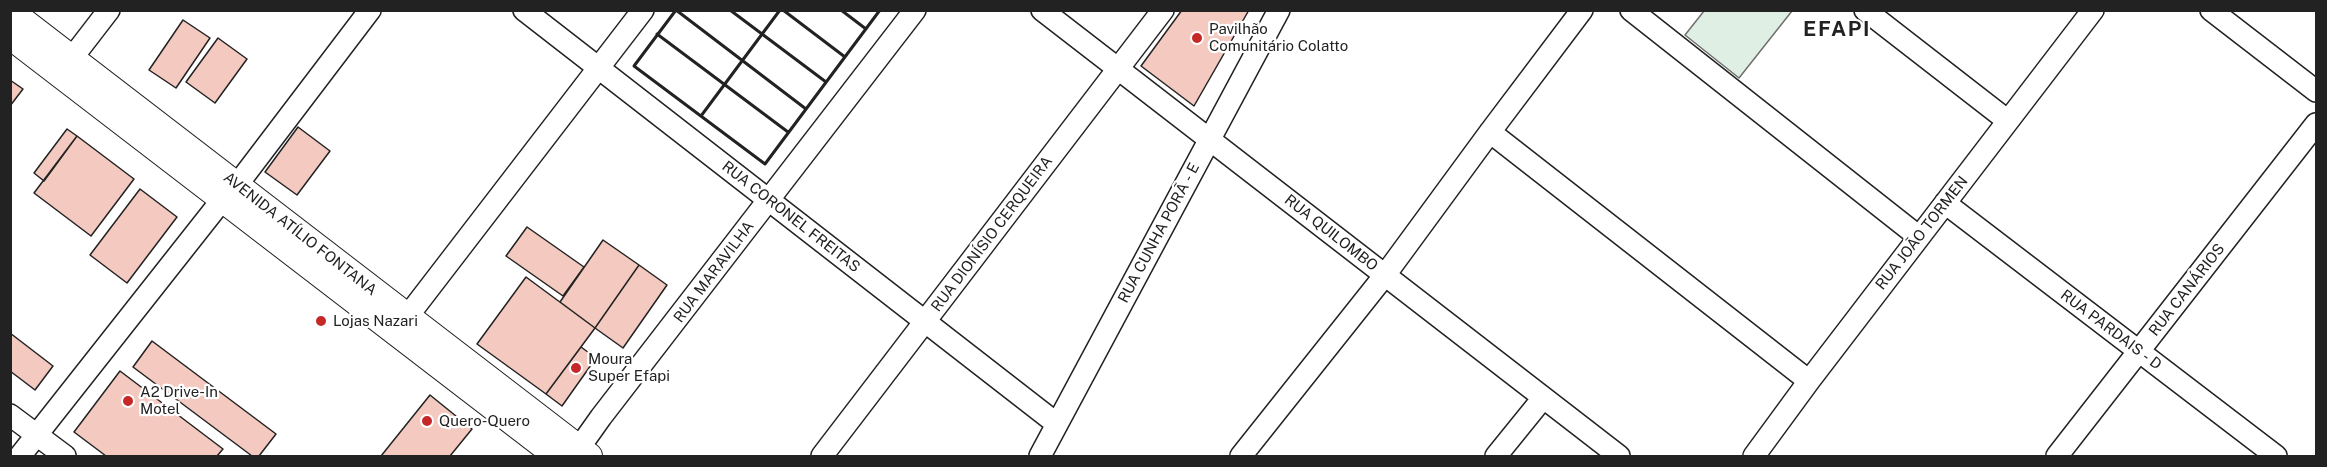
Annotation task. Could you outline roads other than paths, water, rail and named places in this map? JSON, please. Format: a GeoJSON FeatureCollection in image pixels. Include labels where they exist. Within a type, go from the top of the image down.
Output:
{"type":"FeatureCollection","features":[{"type":"Feature","properties":{"kind":"main road","name":"AVENIDA ATÍLIO FONTANA"},"geometry":{"type":"LineString","coordinates":[[10,11],[72,58],[230,193],[575,454]]}},
{"type":"Feature","properties":{"kind":"main road","name":"AVENIDA ATÍLIO FONTANA"},"geometry":{"type":"LineString","coordinates":[[10,36],[407,317],[575,454]]}},
{"type":"Feature","properties":{"kind":"street"},"geometry":{"type":"LineString","coordinates":[[72,58],[109,10]]}},
{"type":"Feature","properties":{"kind":"street"},"geometry":{"type":"LineString","coordinates":[[20,456],[230,193],[370,10]]}},
{"type":"Feature","properties":{"kind":"street","name":"RUA CORONEL FREITAS"},"geometry":{"type":"LineString","coordinates":[[524,10],[1057,424]]}},
{"type":"Feature","properties":{"kind":"street"},"geometry":{"type":"LineString","coordinates":[[407,317],[643,10]]}},
{"type":"Feature","properties":{"kind":"street","name":"RUA MARAVILHA"},"geometry":{"type":"LineString","coordinates":[[575,454],[915,10]]}},
{"type":"Feature","properties":{"kind":"street","name":"RUA QUILOMBO"},"geometry":{"type":"LineString","coordinates":[[1042,10],[1619,456]]}},
{"type":"Feature","properties":{"kind":"street","name":"RUA DIONÍSIO CERQUEIRA"},"geometry":{"type":"LineString","coordinates":[[822,456],[1163,10]]}},
{"type":"Feature","properties":{"kind":"street","name":"RUA CUNHA PORÃ - E"},"geometry":{"type":"LineString","coordinates":[[1040,456],[1279,10]]}},
{"type":"Feature","properties":{"kind":"street"},"geometry":{"type":"LineString","coordinates":[[1241,456],[1385,275],[1582,10]]}},
{"type":"Feature","properties":{"kind":"street"},"geometry":{"type":"LineString","coordinates":[[1631,10],[1919,237]]}},
{"type":"Feature","properties":{"kind":"street"},"geometry":{"type":"LineString","coordinates":[[1865,10],[2008,121]]}},
{"type":"Feature","properties":{"kind":"street","name":"RUA JOÃO TORMEN"},"geometry":{"type":"LineString","coordinates":[[1754,456],[2093,10]]}},
{"type":"Feature","properties":{"kind":"street"},"geometry":{"type":"LineString","coordinates":[[2211,10],[2316,92]]}},
{"type":"Feature","properties":{"kind":"street","name":"RUA CANÁRIOS"},"geometry":{"type":"LineString","coordinates":[[2057,456],[2316,124]]}},
{"type":"Feature","properties":{"kind":"street"},"geometry":{"type":"LineString","coordinates":[[1490,132],[1809,381]]}},
{"type":"Feature","properties":{"kind":"street","name":"RUA PARDAIS - D"},"geometry":{"type":"LineString","coordinates":[[1945,203],[2276,456]]}},
{"type":"Feature","properties":{"kind":"street"},"geometry":{"type":"LineString","coordinates":[[1496,456],[1543,398]]}},
{"type":"Feature","properties":{"kind":"street"},"geometry":{"type":"LineString","coordinates":[[10,415],[65,456]]}},
{"type":"Feature","properties":{"kind":"place","name":"Pavilhão Comunitário Colatto"},"geometry":{"type":"Point","coordinates":[1197,38]}},
{"type":"Feature","properties":{"kind":"place","name":"Lojas Nazari"},"geometry":{"type":"Point","coordinates":[321,321]}},
{"type":"Feature","properties":{"kind":"place","name":"Moura Super Efapi"},"geometry":{"type":"Point","coordinates":[576,368]}},
{"type":"Feature","properties":{"kind":"place","name":"A2 Drive-In Motel"},"geometry":{"type":"Point","coordinates":[128,401]}},
{"type":"Feature","properties":{"kind":"place","name":"Quero-Quero"},"geometry":{"type":"Point","coordinates":[427,421]}},
{"type":"Feature","properties":{"kind":"district","name":"EFAPI"},"geometry":{"type":"Point","coordinates":[1837,30]}}]}
